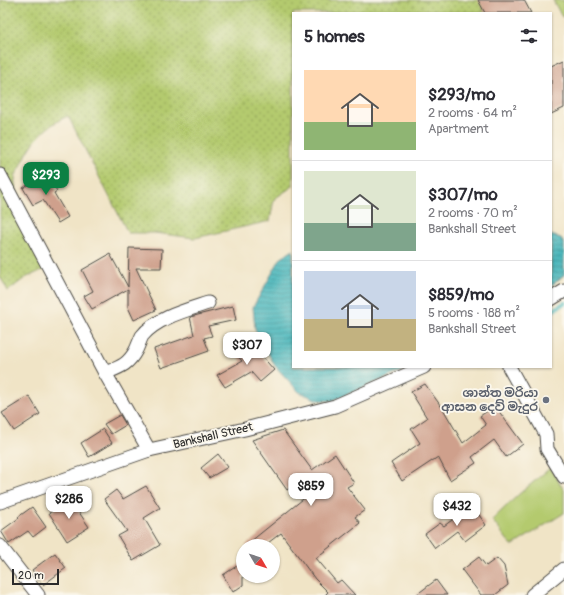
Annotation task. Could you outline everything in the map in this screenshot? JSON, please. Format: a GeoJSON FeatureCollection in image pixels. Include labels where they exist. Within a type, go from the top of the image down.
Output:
{"type":"FeatureCollection","features":[{"type":"Feature","properties":{"kind":"street"},"geometry":{"type":"LineString","coordinates":[[0,175],[105,373],[149,450]]}},
{"type":"Feature","properties":{"kind":"street"},"geometry":{"type":"LineString","coordinates":[[552,298],[564,290]]}},
{"type":"Feature","properties":{"kind":"street"},"geometry":{"type":"LineString","coordinates":[[105,373],[124,366],[133,355],[143,336],[160,321],[208,303]]}},
{"type":"Feature","properties":{"kind":"street","name":"Bankshall Street"},"geometry":{"type":"LineString","coordinates":[[0,502],[149,450],[244,429],[335,406],[422,368]]}},
{"type":"Feature","properties":{"kind":"street"},"geometry":{"type":"LineString","coordinates":[[510,368],[546,434],[548,449],[564,477]]}},
{"type":"Feature","properties":{"kind":"street"},"geometry":{"type":"LineString","coordinates":[[0,546],[38,595]]}},
{"type":"Feature","properties":{"kind":"street"},"geometry":{"type":"LineString","coordinates":[[532,595],[564,569]]}},
{"type":"Feature","properties":{"kind":"green space"},"geometry":{"type":"Polygon","coordinates":[[[0,0],[479,0],[485,12],[292,12],[292,187],[274,199],[270,221],[195,238],[154,233],[128,233],[68,116],[59,120],[33,143],[15,178],[15,185],[22,208],[45,269],[25,278],[8,291],[0,276],[0,0]]]}},
{"type":"Feature","properties":{"kind":"green space"},"geometry":{"type":"Polygon","coordinates":[[[553,0],[564,0],[564,16],[562,17],[553,0]]]}},
{"type":"Feature","properties":{"kind":"green space"},"geometry":{"type":"Polygon","coordinates":[[[550,468],[564,490],[564,513],[512,546],[492,520],[518,495],[550,468]]]}},
{"type":"Feature","properties":{"kind":"water"},"geometry":{"type":"Polygon","coordinates":[[[552,235],[561,238],[564,245],[564,275],[552,285],[552,235]]]}},
{"type":"Feature","properties":{"kind":"water"},"geometry":{"type":"Polygon","coordinates":[[[292,251],[292,368],[410,368],[332,401],[318,400],[299,392],[275,366],[255,329],[253,307],[280,259],[292,251]]]}},
{"type":"Feature","properties":{"kind":"building"},"geometry":{"type":"Polygon","coordinates":[[[478,0],[524,0],[530,12],[484,12],[478,0]]]}},
{"type":"Feature","properties":{"kind":"building"},"geometry":{"type":"Polygon","coordinates":[[[564,60],[564,108],[552,114],[552,66],[564,60]]]}},
{"type":"Feature","properties":{"kind":"building"},"geometry":{"type":"Polygon","coordinates":[[[46,173],[57,191],[54,193],[68,217],[58,223],[43,200],[33,205],[23,188],[46,173]]]}},
{"type":"Feature","properties":{"kind":"building"},"geometry":{"type":"Polygon","coordinates":[[[129,248],[162,249],[161,268],[136,268],[156,310],[134,320],[128,307],[128,289],[92,309],[84,296],[93,291],[82,270],[110,254],[128,287],[129,248]]]}},
{"type":"Feature","properties":{"kind":"building"},"geometry":{"type":"Polygon","coordinates":[[[233,306],[236,320],[208,326],[212,336],[204,338],[209,351],[161,368],[154,349],[194,335],[190,317],[233,306]]]}},
{"type":"Feature","properties":{"kind":"building"},"geometry":{"type":"Polygon","coordinates":[[[248,340],[274,370],[260,382],[251,372],[225,387],[217,375],[242,361],[234,352],[248,340]]]}},
{"type":"Feature","properties":{"kind":"building"},"geometry":{"type":"Polygon","coordinates":[[[425,384],[443,409],[463,443],[486,425],[480,416],[495,406],[523,444],[506,457],[494,440],[472,457],[476,463],[450,480],[438,457],[402,481],[391,463],[420,443],[411,429],[427,418],[411,392],[425,384]]]}},
{"type":"Feature","properties":{"kind":"building"},"geometry":{"type":"Polygon","coordinates":[[[29,396],[40,414],[14,431],[2,413],[29,396]]]}},
{"type":"Feature","properties":{"kind":"building"},"geometry":{"type":"Polygon","coordinates":[[[120,415],[126,425],[111,434],[104,424],[120,415]]]}},
{"type":"Feature","properties":{"kind":"building"},"geometry":{"type":"Polygon","coordinates":[[[103,429],[112,443],[89,457],[81,443],[103,429]]]}},
{"type":"Feature","properties":{"kind":"building"},"geometry":{"type":"Polygon","coordinates":[[[283,430],[312,470],[335,454],[354,483],[347,487],[365,510],[355,517],[360,523],[316,558],[337,583],[341,580],[355,595],[325,595],[328,592],[315,579],[281,533],[273,539],[254,539],[313,491],[304,479],[287,490],[252,440],[283,430]]]}},
{"type":"Feature","properties":{"kind":"building"},"geometry":{"type":"Polygon","coordinates":[[[218,454],[228,467],[209,478],[201,468],[218,454]]]}},
{"type":"Feature","properties":{"kind":"building"},"geometry":{"type":"Polygon","coordinates":[[[146,486],[160,508],[144,518],[160,545],[133,561],[118,536],[127,531],[104,499],[116,490],[123,499],[146,486]]]}},
{"type":"Feature","properties":{"kind":"building"},"geometry":{"type":"Polygon","coordinates":[[[70,499],[89,527],[67,541],[49,513],[70,499]]]}},
{"type":"Feature","properties":{"kind":"building"},"geometry":{"type":"Polygon","coordinates":[[[472,505],[486,525],[465,541],[457,531],[435,548],[425,534],[440,523],[444,526],[472,505]]]}},
{"type":"Feature","properties":{"kind":"building"},"geometry":{"type":"Polygon","coordinates":[[[32,507],[46,527],[33,537],[28,531],[9,544],[1,531],[32,507]]]}},
{"type":"Feature","properties":{"kind":"building"},"geometry":{"type":"Polygon","coordinates":[[[55,553],[66,568],[43,585],[32,570],[55,553]]]}},
{"type":"Feature","properties":{"kind":"building"},"geometry":{"type":"Polygon","coordinates":[[[479,557],[486,566],[497,558],[504,566],[508,585],[495,595],[481,595],[462,570],[479,557]]]}},
{"type":"Feature","properties":{"kind":"building"},"geometry":{"type":"Polygon","coordinates":[[[236,567],[236,583],[243,583],[243,585],[233,592],[223,575],[236,567]]]}},
{"type":"Feature","properties":{"kind":"building"},"geometry":{"type":"Polygon","coordinates":[[[436,580],[447,595],[416,595],[436,580]]]}},
{"type":"Feature","properties":{"kind":"waterway"},"geometry":{"type":"LineString","coordinates":[[552,311],[564,303]]}},
{"type":"Feature","properties":{"kind":"place","name":"ශාන්ත මරියා ආසන දෙව් මැදුර"},"geometry":{"type":"Point","coordinates":[546,400]}}]}
